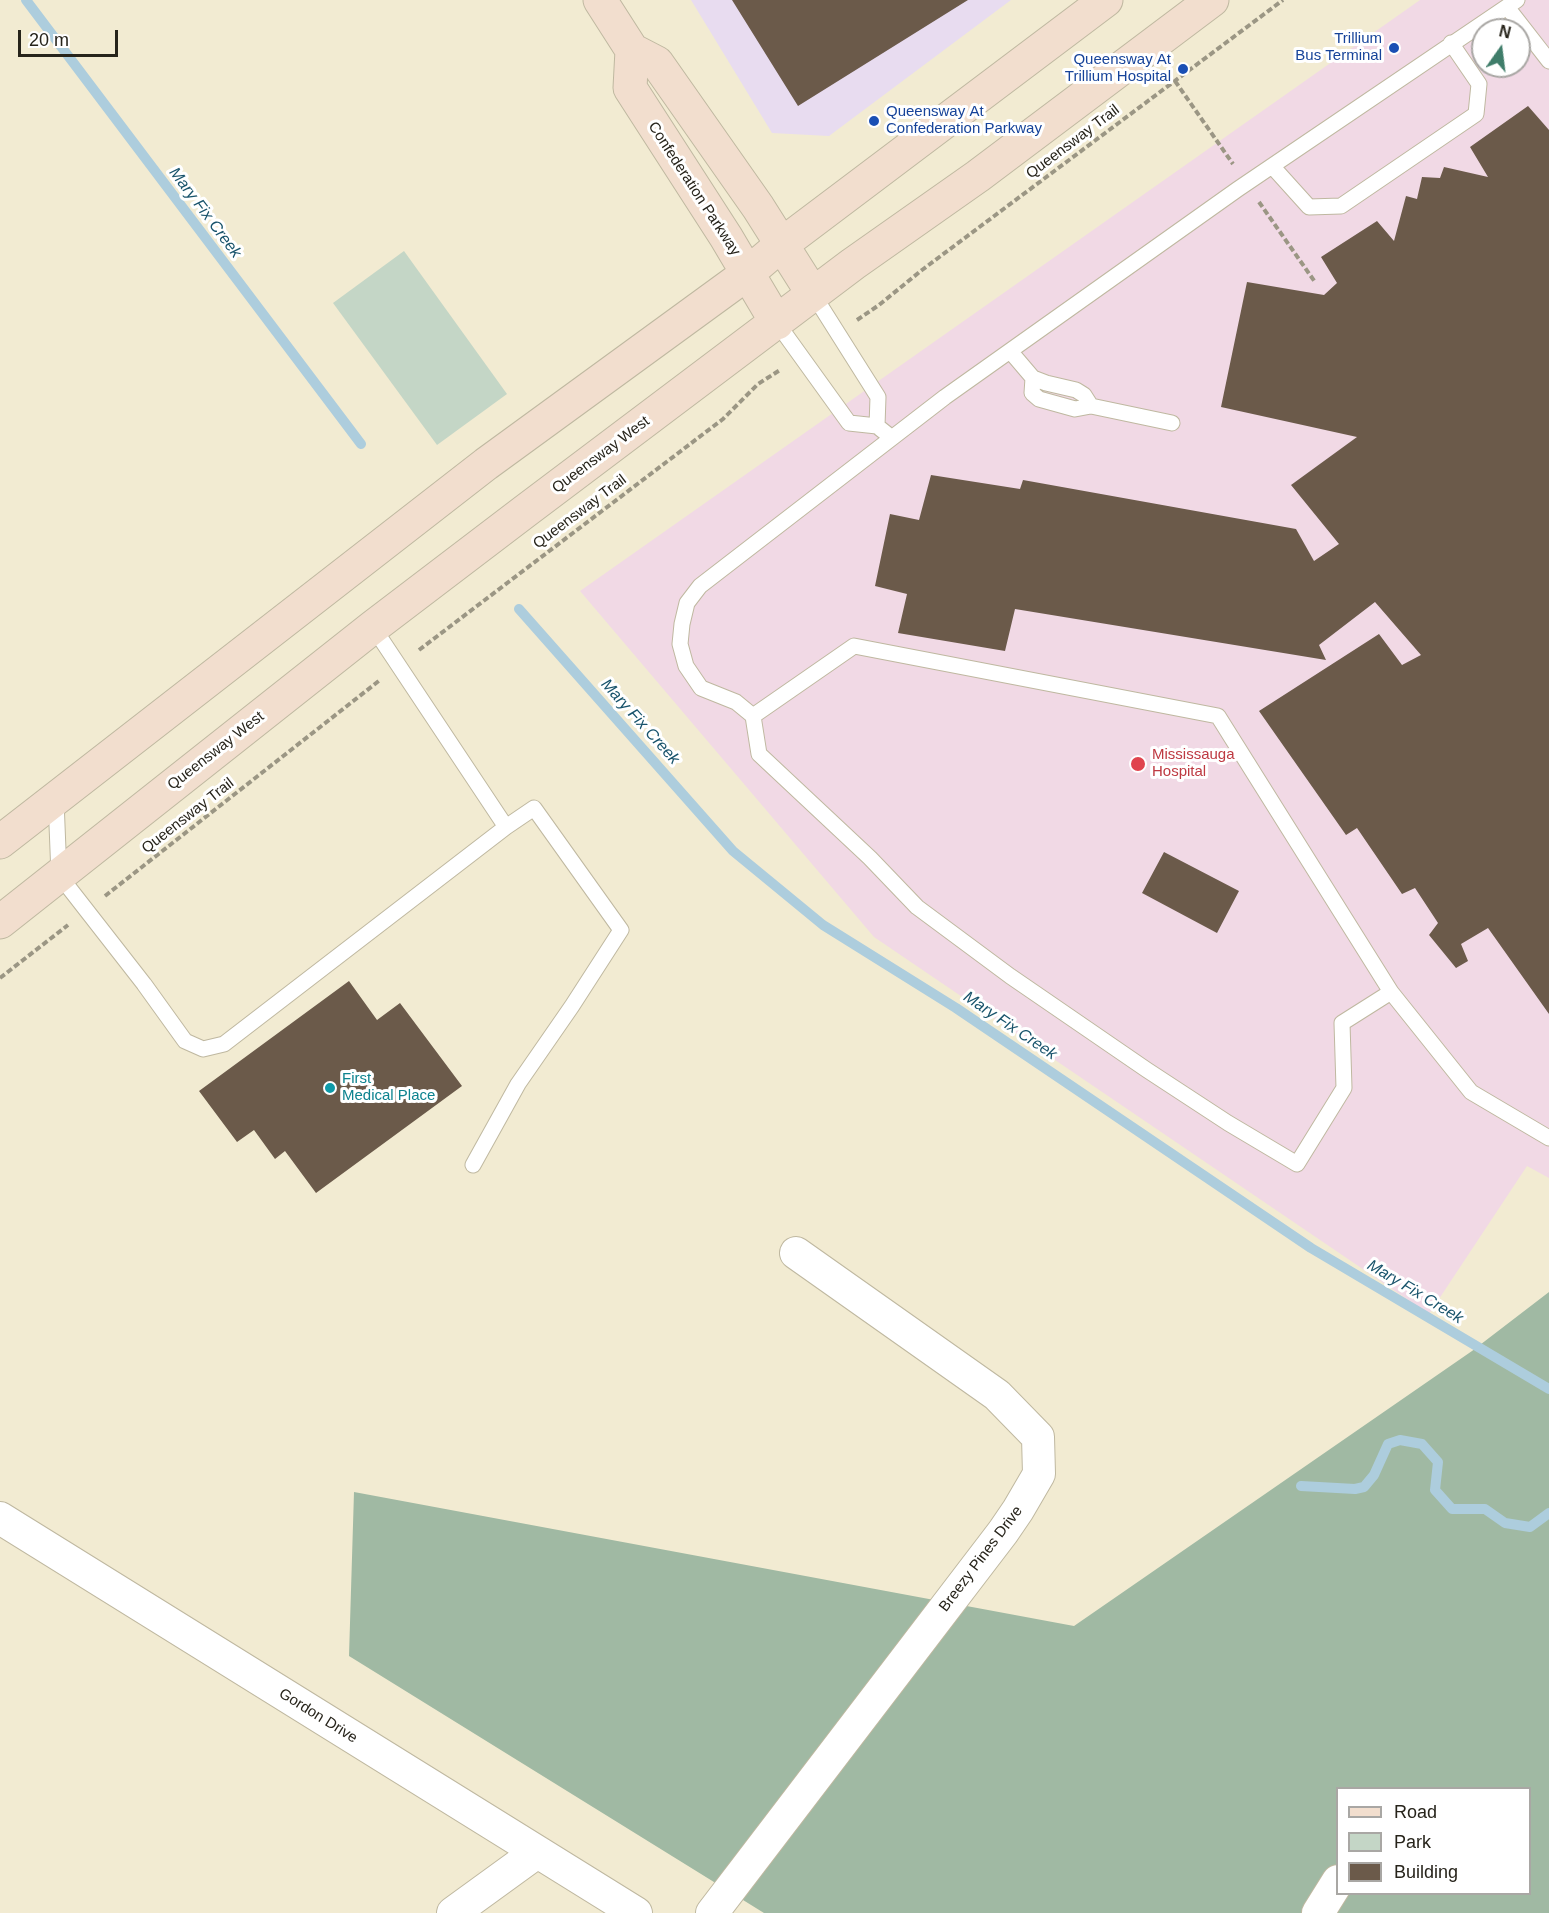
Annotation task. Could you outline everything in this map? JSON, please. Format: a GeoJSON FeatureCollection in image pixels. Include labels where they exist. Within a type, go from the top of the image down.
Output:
{"type":"FeatureCollection","features":[{"type":"Feature","properties":{"kind":"main road"},"geometry":{"type":"LineString","coordinates":[[600,0],[632,50],[657,63],[758,207],[813,294]]}},
{"type":"Feature","properties":{"kind":"main road"},"geometry":{"type":"LineString","coordinates":[[0,842],[486,464],[748,273],[781,245],[1106,0]]}},
{"type":"Feature","properties":{"kind":"main road","name":"Queensway West"},"geometry":{"type":"LineString","coordinates":[[0,922],[373,627],[813,294],[978,176],[1212,0]]}},
{"type":"Feature","properties":{"kind":"main road","name":"Confederation Parkway"},"geometry":{"type":"LineString","coordinates":[[632,50],[630,88],[748,273],[777,323]]}},
{"type":"Feature","properties":{"kind":"street","name":"Breezy Pines Drive"},"geometry":{"type":"LineString","coordinates":[[712,1913],[1008,1524],[1039,1474],[1038,1437],[997,1395],[796,1253]]}},
{"type":"Feature","properties":{"kind":"street","name":"Gordon Drive"},"geometry":{"type":"LineString","coordinates":[[0,1518],[636,1913]]}},
{"type":"Feature","properties":{"kind":"street"},"geometry":{"type":"LineString","coordinates":[[453,1913],[537,1852]]}},
{"type":"Feature","properties":{"kind":"street"},"geometry":{"type":"LineString","coordinates":[[1318,1913],[1336,1884]]}},
{"type":"Feature","properties":{"kind":"lane"},"geometry":{"type":"LineString","coordinates":[[1392,992],[1342,1023],[1344,1088],[1297,1164],[1228,1123],[1147,1070],[1010,976],[917,907],[870,858],[759,754],[753,716],[736,702],[701,688],[686,666],[680,644],[687,603],[700,586],[892,438],[1011,351],[1272,166],[1451,43],[1512,3],[1549,61]]}},
{"type":"Feature","properties":{"kind":"lane"},"geometry":{"type":"LineString","coordinates":[[1272,166],[1309,207],[1341,206],[1476,114],[1479,84],[1451,43]]}},
{"type":"Feature","properties":{"kind":"lane"},"geometry":{"type":"LineString","coordinates":[[813,294],[878,397],[877,426]]}},
{"type":"Feature","properties":{"kind":"lane"},"geometry":{"type":"LineString","coordinates":[[777,323],[849,423],[877,426],[892,438]]}},
{"type":"Feature","properties":{"kind":"lane"},"geometry":{"type":"LineString","coordinates":[[1011,351],[1034,378],[1032,393],[1039,399],[1076,409],[1091,406],[1172,423]]}},
{"type":"Feature","properties":{"kind":"lane"},"geometry":{"type":"LineString","coordinates":[[373,627],[506,827]]}},
{"type":"Feature","properties":{"kind":"lane"},"geometry":{"type":"LineString","coordinates":[[753,716],[854,646],[1218,716],[1392,992],[1471,1092],[1549,1138]]}},
{"type":"Feature","properties":{"kind":"lane"},"geometry":{"type":"LineString","coordinates":[[56,797],[59,875],[144,984],[185,1041],[203,1049],[224,1044],[506,827],[534,808],[621,930],[518,1084],[473,1165]]}},
{"type":"Feature","properties":{"kind":"path","name":"Queensway Trail"},"geometry":{"type":"LineString","coordinates":[[879,305],[1283,0]]}},
{"type":"Feature","properties":{"kind":"path","name":"Queensway Trail"},"geometry":{"type":"LineString","coordinates":[[413,654],[723,419],[758,384]]}},
{"type":"Feature","properties":{"kind":"path","name":"Queensway Trail"},"geometry":{"type":"LineString","coordinates":[[99,901],[377,682]]}},
{"type":"Feature","properties":{"kind":"path"},"geometry":{"type":"LineString","coordinates":[[0,978],[68,925]]}},
{"type":"Feature","properties":{"kind":"shaded area"},"geometry":{"type":"Polygon","coordinates":[[[691,0],[1011,0],[829,136],[772,133],[691,0]]]}},
{"type":"Feature","properties":{"kind":"shaded area","name":"Mississauga Hospital"},"geometry":{"type":"Polygon","coordinates":[[[1420,0],[1549,0],[1549,1178],[1527,1166],[1429,1314],[874,937],[580,591],[1420,0]]]}},
{"type":"Feature","properties":{"kind":"green space"},"geometry":{"type":"Polygon","coordinates":[[[404,251],[507,394],[437,445],[333,303],[404,251]]]}},
{"type":"Feature","properties":{"kind":"green space"},"geometry":{"type":"Polygon","coordinates":[[[1549,1292],[1549,1913],[764,1913],[349,1656],[354,1492],[1074,1626],[1472,1351],[1549,1292]]]}},
{"type":"Feature","properties":{"kind":"building"},"geometry":{"type":"Polygon","coordinates":[[[732,0],[968,0],[798,106],[732,0]]]}},
{"type":"Feature","properties":{"kind":"building"},"geometry":{"type":"Polygon","coordinates":[[[1528,106],[1549,130],[1549,1014],[1488,928],[1461,944],[1468,961],[1456,968],[1429,935],[1438,923],[1415,888],[1402,894],[1357,828],[1346,835],[1259,711],[1379,634],[1402,665],[1421,655],[1375,602],[1319,645],[1326,660],[1015,609],[1005,651],[898,633],[907,594],[875,586],[890,514],[919,520],[931,475],[1020,489],[1023,480],[1296,529],[1314,561],[1339,544],[1291,485],[1357,437],[1221,407],[1247,282],[1324,295],[1337,283],[1321,257],[1377,221],[1394,241],[1406,196],[1417,199],[1422,177],[1440,178],[1444,167],[1488,177],[1470,147],[1528,106]]]}},
{"type":"Feature","properties":{"kind":"building"},"geometry":{"type":"Polygon","coordinates":[[[1164,852],[1239,891],[1217,933],[1142,893],[1164,852]]]}},
{"type":"Feature","properties":{"kind":"building","name":"First Medical Place"},"geometry":{"type":"Polygon","coordinates":[[[349,981],[377,1020],[400,1003],[462,1086],[316,1193],[285,1151],[275,1159],[254,1130],[237,1142],[199,1091],[349,981]]]}},
{"type":"Feature","properties":{"kind":"waterway","name":"Mary Fix Creek"},"geometry":{"type":"LineString","coordinates":[[26,0],[361,444]]}},
{"type":"Feature","properties":{"kind":"waterway","name":"Mary Fix Creek"},"geometry":{"type":"LineString","coordinates":[[519,609],[733,851],[823,925],[956,1008],[1311,1248],[1549,1389]]}},
{"type":"Feature","properties":{"kind":"waterway"},"geometry":{"type":"LineString","coordinates":[[1301,1486],[1355,1489],[1364,1487],[1374,1475],[1388,1444],[1400,1440],[1422,1444],[1438,1462],[1435,1490],[1452,1509],[1485,1509],[1505,1523],[1530,1527],[1549,1513]]}},
{"type":"Feature","properties":{"kind":"place","name":"Trillium Bus Terminal"},"geometry":{"type":"Point","coordinates":[1394,48]}},
{"type":"Feature","properties":{"kind":"place","name":"Queensway At Trillium Hospital"},"geometry":{"type":"Point","coordinates":[1183,69]}},
{"type":"Feature","properties":{"kind":"place","name":"Queensway At Confederation Parkway"},"geometry":{"type":"Point","coordinates":[874,121]}},
{"type":"Feature","properties":{"kind":"place","name":"Mississauga Hospital"},"geometry":{"type":"Point","coordinates":[1138,764]}},
{"type":"Feature","properties":{"kind":"place","name":"First Medical Place"},"geometry":{"type":"Point","coordinates":[330,1088]}}]}
